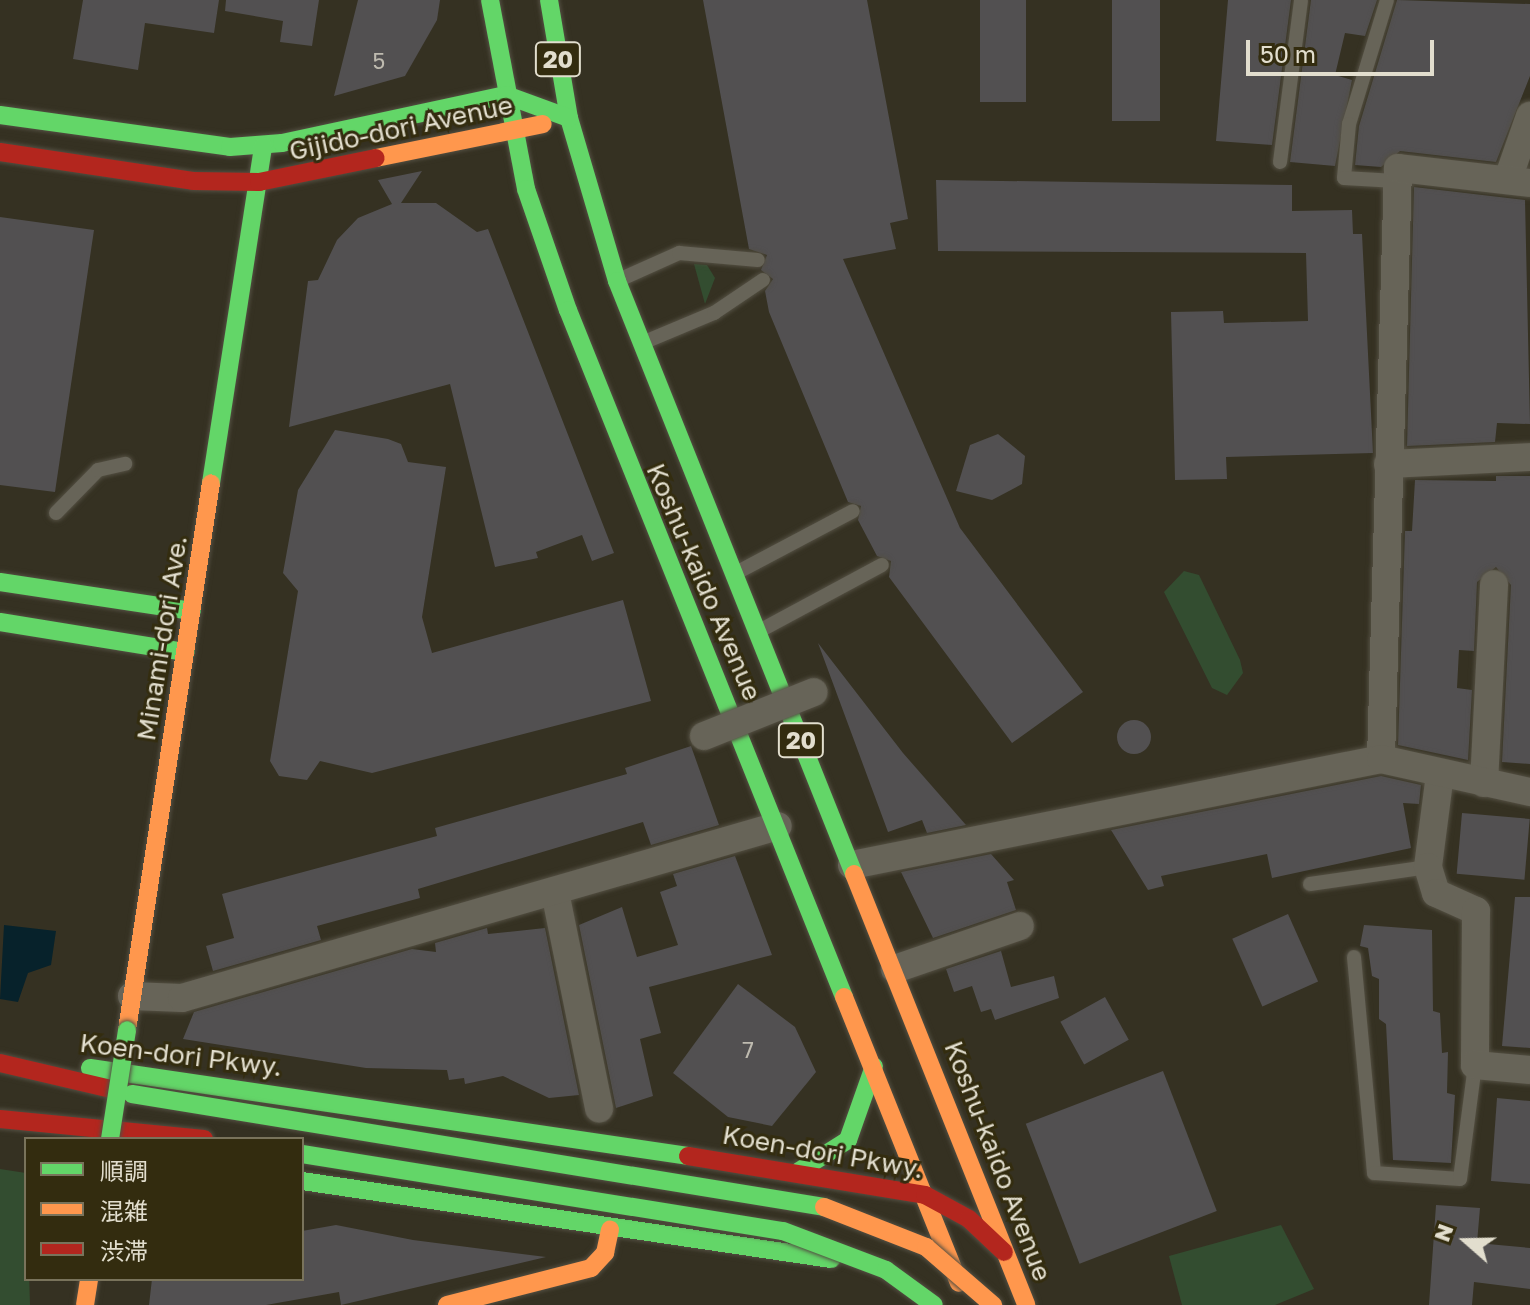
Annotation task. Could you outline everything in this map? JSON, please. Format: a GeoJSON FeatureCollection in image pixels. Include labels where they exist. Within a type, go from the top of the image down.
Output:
{"type":"FeatureCollection","features":[{"type":"Feature","properties":{"kind":"main road","name":"Koshu-kaido Avenue"},"geometry":{"type":"LineString","coordinates":[[490,0],[526,189],[637,493],[778,826],[966,1305]]}},
{"type":"Feature","properties":{"kind":"main road","name":"Koshu-kaido Avenue"},"geometry":{"type":"LineString","coordinates":[[549,0],[569,118],[617,281],[756,633],[895,969],[1026,1305]]}},
{"type":"Feature","properties":{"kind":"main road","name":"Gijido-dori Avenue"},"geometry":{"type":"LineString","coordinates":[[0,115],[198,145],[263,146],[506,95],[569,118]]}},
{"type":"Feature","properties":{"kind":"main road","name":"Gijido-dori Avenue"},"geometry":{"type":"LineString","coordinates":[[0,152],[193,181],[259,182],[569,118]]}},
{"type":"Feature","properties":{"kind":"main road","name":"Minami-dori Ave."},"geometry":{"type":"LineString","coordinates":[[110,1137],[263,146]]}},
{"type":"Feature","properties":{"kind":"main road"},"geometry":{"type":"LineString","coordinates":[[0,582],[192,611]]}},
{"type":"Feature","properties":{"kind":"main road"},"geometry":{"type":"LineString","coordinates":[[0,622],[186,652]]}},
{"type":"Feature","properties":{"kind":"main road"},"geometry":{"type":"LineString","coordinates":[[0,1062],[132,1094],[814,1203],[926,1247],[993,1305]]}},
{"type":"Feature","properties":{"kind":"main road","name":"Koen-dori Pkwy."},"geometry":{"type":"LineString","coordinates":[[0,1062],[136,1072],[799,1171],[925,1195],[969,1219],[1007,1254]]}},
{"type":"Feature","properties":{"kind":"main road"},"geometry":{"type":"LineString","coordinates":[[799,1171],[848,1140],[874,1066]]}},
{"type":"Feature","properties":{"kind":"main road"},"geometry":{"type":"LineString","coordinates":[[0,1121],[127,1127],[191,1137]]}},
{"type":"Feature","properties":{"kind":"main road"},"geometry":{"type":"LineString","coordinates":[[0,1121],[59,1137]]}},
{"type":"Feature","properties":{"kind":"main road"},"geometry":{"type":"LineString","coordinates":[[304,1154],[783,1231],[886,1270],[934,1305]]}},
{"type":"Feature","properties":{"kind":"main road"},"geometry":{"type":"LineString","coordinates":[[304,1181],[610,1230],[954,1269],[1007,1254]]}},
{"type":"Feature","properties":{"kind":"main road"},"geometry":{"type":"LineString","coordinates":[[447,1305],[591,1268],[605,1253],[610,1230]]}},
{"type":"Feature","properties":{"kind":"main road"},"geometry":{"type":"LineString","coordinates":[[85,1305],[89,1281]]}},
{"type":"Feature","properties":{"kind":"street"},"geometry":{"type":"LineString","coordinates":[[1381,759],[1398,168],[1519,181],[1530,116]]}},
{"type":"Feature","properties":{"kind":"street"},"geometry":{"type":"LineString","coordinates":[[1388,464],[1530,457]]}},
{"type":"Feature","properties":{"kind":"street"},"geometry":{"type":"LineString","coordinates":[[1484,783],[1494,584]]}},
{"type":"Feature","properties":{"kind":"street"},"geometry":{"type":"LineString","coordinates":[[704,736],[814,692]]}},
{"type":"Feature","properties":{"kind":"street"},"geometry":{"type":"LineString","coordinates":[[852,865],[1381,759],[1530,792]]}},
{"type":"Feature","properties":{"kind":"street"},"geometry":{"type":"LineString","coordinates":[[1440,774],[1428,867],[1436,893],[1476,911],[1475,1065],[1530,1070]]}},
{"type":"Feature","properties":{"kind":"street"},"geometry":{"type":"LineString","coordinates":[[132,996],[182,998],[778,826]]}},
{"type":"Feature","properties":{"kind":"street"},"geometry":{"type":"LineString","coordinates":[[555,892],[599,1109]]}},
{"type":"Feature","properties":{"kind":"street"},"geometry":{"type":"LineString","coordinates":[[895,969],[1020,926]]}},
{"type":"Feature","properties":{"kind":"lane"},"geometry":{"type":"LineString","coordinates":[[1280,162],[1301,0]]}},
{"type":"Feature","properties":{"kind":"lane"},"geometry":{"type":"LineString","coordinates":[[1387,0],[1349,124],[1344,178],[1396,181]]}},
{"type":"Feature","properties":{"kind":"lane"},"geometry":{"type":"LineString","coordinates":[[617,281],[679,253],[758,260]]}},
{"type":"Feature","properties":{"kind":"lane"},"geometry":{"type":"LineString","coordinates":[[641,344],[714,313],[763,280]]}},
{"type":"Feature","properties":{"kind":"lane"},"geometry":{"type":"LineString","coordinates":[[56,513],[98,470],[125,464]]}},
{"type":"Feature","properties":{"kind":"lane"},"geometry":{"type":"LineString","coordinates":[[733,575],[853,511]]}},
{"type":"Feature","properties":{"kind":"lane"},"geometry":{"type":"LineString","coordinates":[[756,633],[882,565]]}},
{"type":"Feature","properties":{"kind":"lane"},"geometry":{"type":"LineString","coordinates":[[1310,884],[1428,867]]}},
{"type":"Feature","properties":{"kind":"lane"},"geometry":{"type":"LineString","coordinates":[[1354,957],[1374,1173],[1460,1179],[1475,1065]]}},
{"type":"Feature","properties":{"kind":"green space"},"geometry":{"type":"Polygon","coordinates":[[[694,264],[707,265],[715,278],[705,304],[694,264]]]}},
{"type":"Feature","properties":{"kind":"green space"},"geometry":{"type":"Polygon","coordinates":[[[1184,571],[1199,575],[1240,660],[1243,673],[1227,695],[1212,688],[1164,592],[1184,571]]]}},
{"type":"Feature","properties":{"kind":"green space"},"geometry":{"type":"Polygon","coordinates":[[[0,1169],[24,1173],[24,1281],[29,1281],[30,1305],[0,1305],[0,1169]]]}},
{"type":"Feature","properties":{"kind":"green space"},"geometry":{"type":"Polygon","coordinates":[[[1281,1225],[1314,1289],[1275,1305],[1182,1305],[1169,1256],[1281,1225]]]}},
{"type":"Feature","properties":{"kind":"water"},"geometry":{"type":"Polygon","coordinates":[[[4,925],[56,931],[51,965],[28,973],[18,1002],[0,999],[4,925]]]}},
{"type":"Feature","properties":{"kind":"building"},"geometry":{"type":"Polygon","coordinates":[[[83,0],[219,0],[214,33],[145,23],[138,70],[73,59],[83,0]]]}},
{"type":"Feature","properties":{"kind":"building"},"geometry":{"type":"Polygon","coordinates":[[[226,0],[319,0],[312,46],[280,42],[283,21],[225,11],[226,0]]]}},
{"type":"Feature","properties":{"kind":"building"},"geometry":{"type":"Polygon","coordinates":[[[358,0],[440,0],[437,20],[405,76],[334,96],[358,0]]]}},
{"type":"Feature","properties":{"kind":"building"},"geometry":{"type":"Polygon","coordinates":[[[703,0],[867,0],[908,219],[890,223],[896,249],[843,259],[960,528],[1083,692],[1012,743],[889,577],[891,561],[877,556],[858,520],[861,506],[848,502],[769,312],[765,291],[773,279],[761,270],[767,255],[749,249],[703,0]]]}},
{"type":"Feature","properties":{"kind":"building"},"geometry":{"type":"Polygon","coordinates":[[[980,0],[1026,0],[1026,102],[980,102],[980,0]]]}},
{"type":"Feature","properties":{"kind":"building"},"geometry":{"type":"Polygon","coordinates":[[[1112,0],[1160,0],[1160,121],[1112,121],[1112,0]]]}},
{"type":"Feature","properties":{"kind":"building"},"geometry":{"type":"Polygon","coordinates":[[[1228,0],[1291,0],[1272,145],[1216,141],[1228,0]]]}},
{"type":"Feature","properties":{"kind":"building"},"geometry":{"type":"Polygon","coordinates":[[[1311,0],[1377,0],[1365,36],[1345,33],[1335,75],[1352,80],[1335,166],[1290,162],[1311,0]]]}},
{"type":"Feature","properties":{"kind":"building"},"geometry":{"type":"Polygon","coordinates":[[[1397,0],[1530,4],[1530,76],[1496,162],[1400,151],[1381,167],[1355,165],[1359,126],[1397,0]]]}},
{"type":"Feature","properties":{"kind":"building"},"geometry":{"type":"Polygon","coordinates":[[[422,171],[401,203],[436,203],[477,232],[488,229],[614,553],[592,561],[582,535],[536,552],[538,558],[495,567],[450,384],[289,427],[308,281],[318,280],[337,240],[358,218],[392,204],[378,180],[422,171]]]}},
{"type":"Feature","properties":{"kind":"building"},"geometry":{"type":"Polygon","coordinates":[[[936,180],[1292,185],[1292,211],[1352,210],[1353,234],[1362,234],[1373,453],[1226,457],[1227,479],[1175,480],[1171,312],[1223,311],[1224,323],[1308,321],[1306,253],[938,251],[936,180]]]}},
{"type":"Feature","properties":{"kind":"building"},"geometry":{"type":"Polygon","coordinates":[[[1414,187],[1525,200],[1530,424],[1497,423],[1495,442],[1407,446],[1414,187]]]}},
{"type":"Feature","properties":{"kind":"building"},"geometry":{"type":"Polygon","coordinates":[[[0,217],[94,230],[55,492],[0,485],[0,217]]]}},
{"type":"Feature","properties":{"kind":"building"},"geometry":{"type":"Polygon","coordinates":[[[335,430],[388,439],[401,444],[408,462],[446,467],[422,617],[432,653],[623,600],[651,701],[372,773],[320,761],[307,780],[279,776],[270,761],[298,591],[283,573],[298,490],[335,430]]]}},
{"type":"Feature","properties":{"kind":"building"},"geometry":{"type":"Polygon","coordinates":[[[998,434],[1025,456],[1022,484],[992,500],[956,491],[970,445],[998,434]]]}},
{"type":"Feature","properties":{"kind":"building"},"geometry":{"type":"Polygon","coordinates":[[[1496,476],[1530,476],[1530,764],[1502,762],[1511,585],[1496,567],[1477,582],[1474,651],[1459,650],[1457,688],[1472,690],[1468,760],[1398,745],[1405,531],[1412,531],[1415,480],[1496,481],[1496,476]]]}},
{"type":"Feature","properties":{"kind":"building"},"geometry":{"type":"Polygon","coordinates":[[[818,643],[903,753],[966,825],[927,833],[922,820],[888,832],[818,643]]]}},
{"type":"Feature","properties":{"kind":"building"},"geometry":{"type":"Polygon","coordinates":[[[1134,720],[1146,725],[1151,737],[1146,749],[1134,754],[1122,749],[1117,737],[1122,725],[1134,720]]]}},
{"type":"Feature","properties":{"kind":"building"},"geometry":{"type":"Polygon","coordinates":[[[691,746],[719,825],[651,845],[643,822],[418,889],[420,898],[317,926],[321,940],[213,971],[206,946],[234,938],[222,894],[437,836],[435,828],[627,774],[625,768],[691,746]]]}},
{"type":"Feature","properties":{"kind":"building"},"geometry":{"type":"Polygon","coordinates":[[[1381,776],[1421,785],[1419,804],[1403,803],[1411,848],[1272,878],[1267,854],[1161,876],[1164,886],[1148,890],[1111,830],[1381,776]]]}},
{"type":"Feature","properties":{"kind":"building"},"geometry":{"type":"Polygon","coordinates":[[[1462,813],[1530,819],[1524,880],[1457,874],[1462,813]]]}},
{"type":"Feature","properties":{"kind":"building"},"geometry":{"type":"Polygon","coordinates":[[[991,854],[1014,880],[1007,882],[1016,910],[933,938],[901,872],[991,854]]]}},
{"type":"Feature","properties":{"kind":"building"},"geometry":{"type":"Polygon","coordinates":[[[735,856],[772,955],[649,987],[661,1033],[640,1039],[653,1096],[616,1108],[579,925],[622,907],[637,957],[678,945],[660,892],[677,886],[673,874],[735,856]]]}},
{"type":"Feature","properties":{"kind":"building"},"geometry":{"type":"Polygon","coordinates":[[[1515,897],[1530,897],[1530,1048],[1502,1046],[1515,897]]]}},
{"type":"Feature","properties":{"kind":"building"},"geometry":{"type":"Polygon","coordinates":[[[1288,914],[1318,982],[1262,1006],[1232,939],[1288,914]]]}},
{"type":"Feature","properties":{"kind":"building"},"geometry":{"type":"Polygon","coordinates":[[[1364,925],[1432,930],[1433,1011],[1440,1013],[1442,1053],[1448,1052],[1447,1093],[1455,1095],[1451,1163],[1393,1160],[1386,1024],[1379,1019],[1379,979],[1372,976],[1368,948],[1360,946],[1364,925]]]}},
{"type":"Feature","properties":{"kind":"building"},"geometry":{"type":"Polygon","coordinates":[[[487,928],[488,934],[545,928],[579,1095],[549,1098],[503,1076],[465,1084],[464,1078],[449,1080],[447,1070],[366,1068],[183,1039],[194,1012],[412,949],[436,952],[435,943],[487,928]]]}},
{"type":"Feature","properties":{"kind":"building"},"geometry":{"type":"Polygon","coordinates":[[[1001,951],[1011,987],[1054,976],[1059,998],[995,1020],[991,1009],[981,1012],[972,986],[954,992],[946,969],[1001,951]]]}},
{"type":"Feature","properties":{"kind":"building"},"geometry":{"type":"Polygon","coordinates":[[[738,984],[795,1027],[816,1072],[772,1126],[728,1117],[673,1073],[738,984]]]}},
{"type":"Feature","properties":{"kind":"building"},"geometry":{"type":"Polygon","coordinates":[[[1105,997],[1129,1040],[1084,1065],[1060,1022],[1105,997]]]}},
{"type":"Feature","properties":{"kind":"building"},"geometry":{"type":"Polygon","coordinates":[[[1163,1071],[1217,1211],[1080,1264],[1026,1124],[1163,1071]]]}},
{"type":"Feature","properties":{"kind":"building"},"geometry":{"type":"Polygon","coordinates":[[[1497,1098],[1530,1101],[1530,1184],[1491,1181],[1497,1098]]]}},
{"type":"Feature","properties":{"kind":"building"},"geometry":{"type":"Polygon","coordinates":[[[1436,1205],[1480,1208],[1477,1243],[1530,1248],[1530,1289],[1474,1282],[1472,1305],[1429,1305],[1436,1205]]]}},
{"type":"Feature","properties":{"kind":"building"},"geometry":{"type":"Polygon","coordinates":[[[336,1225],[413,1240],[546,1257],[341,1305],[339,1292],[266,1305],[149,1305],[152,1281],[304,1281],[304,1231],[336,1225]]]}},
{"type":"Feature","properties":{"kind":"traffic: fast"},"geometry":{"type":"LineString","coordinates":[[490,0],[526,189],[568,310],[844,997]]}},
{"type":"Feature","properties":{"kind":"traffic: fast"},"geometry":{"type":"LineString","coordinates":[[549,0],[569,118],[617,281],[854,874]]}},
{"type":"Feature","properties":{"kind":"traffic: fast"},"geometry":{"type":"LineString","coordinates":[[0,115],[230,147],[282,143],[506,95],[569,118]]}},
{"type":"Feature","properties":{"kind":"traffic: fast"},"geometry":{"type":"LineString","coordinates":[[211,483],[263,146]]}},
{"type":"Feature","properties":{"kind":"traffic: fast"},"geometry":{"type":"LineString","coordinates":[[0,582],[192,611]]}},
{"type":"Feature","properties":{"kind":"traffic: fast"},"geometry":{"type":"LineString","coordinates":[[0,622],[186,652]]}},
{"type":"Feature","properties":{"kind":"traffic: fast"},"geometry":{"type":"LineString","coordinates":[[110,1137],[127,1030]]}},
{"type":"Feature","properties":{"kind":"traffic: fast"},"geometry":{"type":"LineString","coordinates":[[799,1171],[848,1140],[874,1066]]}},
{"type":"Feature","properties":{"kind":"traffic: fast"},"geometry":{"type":"LineString","coordinates":[[90,1068],[688,1156]]}},
{"type":"Feature","properties":{"kind":"traffic: fast"},"geometry":{"type":"LineString","coordinates":[[132,1094],[824,1207]]}},
{"type":"Feature","properties":{"kind":"traffic: fast"},"geometry":{"type":"LineString","coordinates":[[304,1154],[783,1231],[886,1270],[934,1305]]}},
{"type":"Feature","properties":{"kind":"traffic: fast"},"geometry":{"type":"LineString","coordinates":[[304,1181],[831,1259]]}},
{"type":"Feature","properties":{"kind":"traffic: slow"},"geometry":{"type":"LineString","coordinates":[[376,158],[543,124]]}},
{"type":"Feature","properties":{"kind":"traffic: slow"},"geometry":{"type":"LineString","coordinates":[[127,1030],[211,483]]}},
{"type":"Feature","properties":{"kind":"traffic: slow"},"geometry":{"type":"LineString","coordinates":[[854,874],[1026,1305]]}},
{"type":"Feature","properties":{"kind":"traffic: slow"},"geometry":{"type":"LineString","coordinates":[[844,997],[959,1283]]}},
{"type":"Feature","properties":{"kind":"traffic: slow"},"geometry":{"type":"LineString","coordinates":[[824,1207],[926,1247],[993,1305]]}},
{"type":"Feature","properties":{"kind":"traffic: slow"},"geometry":{"type":"LineString","coordinates":[[447,1305],[591,1268],[605,1253],[610,1230]]}},
{"type":"Feature","properties":{"kind":"traffic: slow"},"geometry":{"type":"LineString","coordinates":[[85,1305],[89,1281]]}},
{"type":"Feature","properties":{"kind":"traffic: jam"},"geometry":{"type":"LineString","coordinates":[[0,152],[193,181],[259,182],[376,158]]}},
{"type":"Feature","properties":{"kind":"traffic: jam"},"geometry":{"type":"LineString","coordinates":[[0,1063],[132,1094]]}},
{"type":"Feature","properties":{"kind":"traffic: jam"},"geometry":{"type":"LineString","coordinates":[[0,1119],[184,1137]]}},
{"type":"Feature","properties":{"kind":"traffic: jam"},"geometry":{"type":"LineString","coordinates":[[688,1156],[925,1195],[969,1219],[1004,1252]]}}]}
